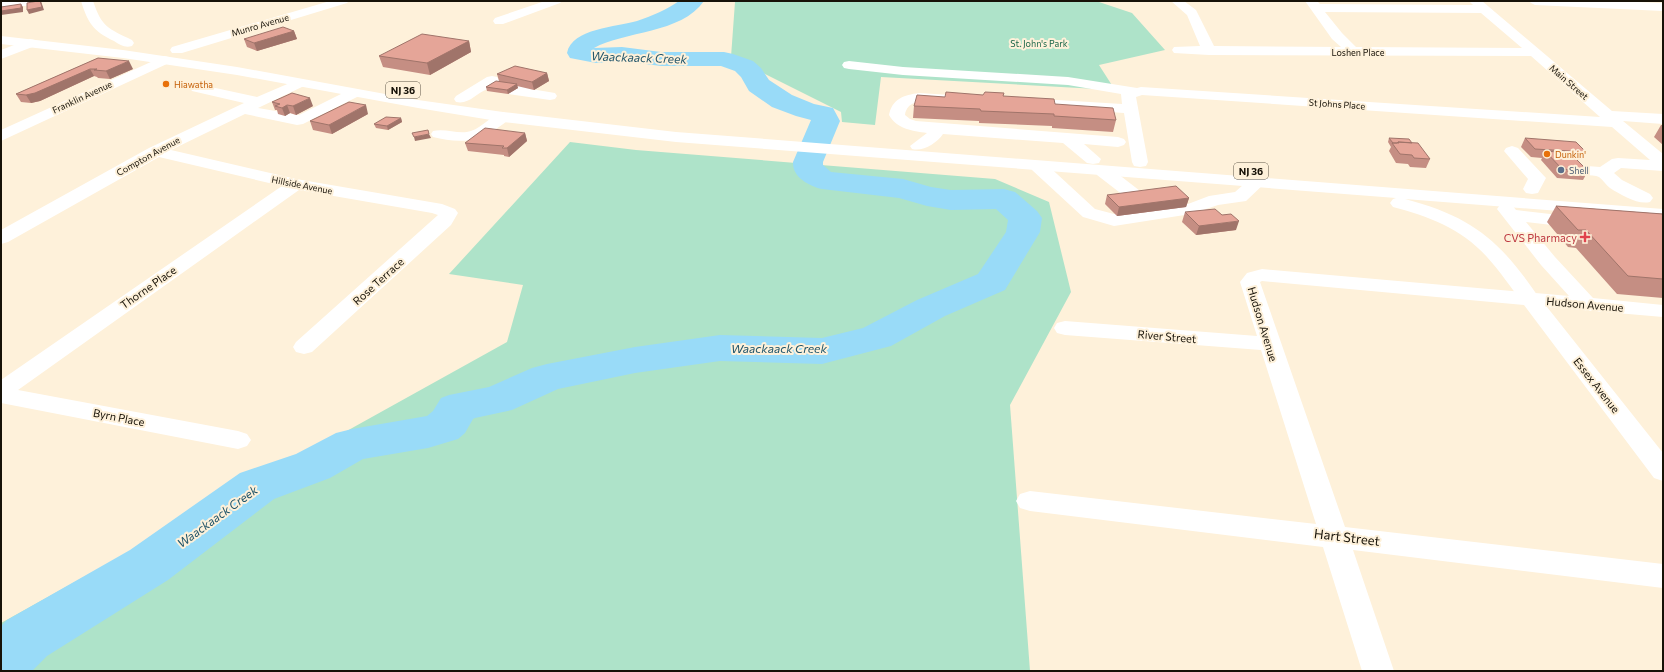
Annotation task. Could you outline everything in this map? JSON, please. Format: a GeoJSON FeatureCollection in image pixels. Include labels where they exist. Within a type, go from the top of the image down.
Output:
{"type":"FeatureCollection","features":[{"type":"Feature","properties":{"kind":"main road"},"geometry":{"type":"LineString","coordinates":[[1,5],[31,1]]}},
{"type":"Feature","properties":{"kind":"main road"},"geometry":{"type":"LineString","coordinates":[[87,1],[96,26],[103,32],[127,43]]}},
{"type":"Feature","properties":{"kind":"main road","name":"Munro Avenue"},"geometry":{"type":"LineString","coordinates":[[177,50],[343,1]]}},
{"type":"Feature","properties":{"kind":"main road"},"geometry":{"type":"LineString","coordinates":[[499,21],[556,1]]}},
{"type":"Feature","properties":{"kind":"main road"},"geometry":{"type":"LineString","coordinates":[[1177,1],[1192,13],[1209,51]]}},
{"type":"Feature","properties":{"kind":"main road"},"geometry":{"type":"LineString","coordinates":[[1535,1],[1663,7]]}},
{"type":"Feature","properties":{"kind":"main road"},"geometry":{"type":"LineString","coordinates":[[1314,5],[1480,5]]}},
{"type":"Feature","properties":{"kind":"main road"},"geometry":{"type":"LineString","coordinates":[[1314,5],[1337,36],[1354,52]]}},
{"type":"Feature","properties":{"kind":"main road","name":"Main Street"},"geometry":{"type":"LineString","coordinates":[[1480,5],[1536,52],[1663,165]]}},
{"type":"Feature","properties":{"kind":"main road","name":"NJ 36"},"geometry":{"type":"LineString","coordinates":[[1,30],[127,43],[177,50],[461,99],[803,143]]}},
{"type":"Feature","properties":{"kind":"main road","name":"NJ 36"},"geometry":{"type":"LineString","coordinates":[[1,40],[164,60],[354,93],[503,116],[676,137],[838,145],[918,146],[1506,208],[1639,205],[1663,199]]}},
{"type":"Feature","properties":{"kind":"main road"},"geometry":{"type":"LineString","coordinates":[[1,55],[30,44]]}},
{"type":"Feature","properties":{"kind":"main road","name":"Loshen Place"},"geometry":{"type":"LineString","coordinates":[[1180,50],[1536,52]]}},
{"type":"Feature","properties":{"kind":"main road","name":"Franklin Avenue"},"geometry":{"type":"LineString","coordinates":[[1,136],[164,60]]}},
{"type":"Feature","properties":{"kind":"main road","name":"St Johns Place"},"geometry":{"type":"LineString","coordinates":[[850,65],[903,71],[1068,80],[1136,92],[1175,93],[1611,119],[1663,118]]}},
{"type":"Feature","properties":{"kind":"main road","name":"Compton Avenue"},"geometry":{"type":"LineString","coordinates":[[1,238],[155,151],[299,83]]}},
{"type":"Feature","properties":{"kind":"main road"},"geometry":{"type":"LineString","coordinates":[[461,99],[490,84],[500,84],[519,88],[519,92],[556,91],[534,109]]}},
{"type":"Feature","properties":{"kind":"main road"},"geometry":{"type":"LineString","coordinates":[[197,88],[259,102]]}},
{"type":"Feature","properties":{"kind":"main road"},"geometry":{"type":"LineString","coordinates":[[1136,92],[1128,95],[1140,162]]}},
{"type":"Feature","properties":{"kind":"main road"},"geometry":{"type":"LineString","coordinates":[[243,109],[297,120],[303,119],[354,93]]}},
{"type":"Feature","properties":{"kind":"main road"},"geometry":{"type":"LineString","coordinates":[[962,98],[925,97],[909,99],[900,104],[897,114],[900,119],[906,123],[917,127],[1118,142]]}},
{"type":"Feature","properties":{"kind":"main road"},"geometry":{"type":"LineString","coordinates":[[1007,100],[1130,109]]}},
{"type":"Feature","properties":{"kind":"main road"},"geometry":{"type":"LineString","coordinates":[[439,134],[466,138],[482,132],[503,116]]}},
{"type":"Feature","properties":{"kind":"main road"},"geometry":{"type":"LineString","coordinates":[[918,146],[935,134],[937,129]]}},
{"type":"Feature","properties":{"kind":"main road"},"geometry":{"type":"LineString","coordinates":[[1069,138],[1070,142],[1098,165],[1145,197],[1097,203],[1070,195]]}},
{"type":"Feature","properties":{"kind":"main road","name":"NJ 36"},"geometry":{"type":"LineString","coordinates":[[838,145],[1038,166],[1098,165],[1140,162],[1535,175],[1639,205],[1663,214]]}},
{"type":"Feature","properties":{"kind":"main road","name":"Hillside Avenue"},"geometry":{"type":"LineString","coordinates":[[155,151],[296,184],[436,208],[449,213]]}},
{"type":"Feature","properties":{"kind":"main road"},"geometry":{"type":"LineString","coordinates":[[1512,151],[1535,175]]}},
{"type":"Feature","properties":{"kind":"main road"},"geometry":{"type":"LineString","coordinates":[[1574,170],[1603,172],[1618,163],[1663,165]]}},
{"type":"Feature","properties":{"kind":"main road"},"geometry":{"type":"LineString","coordinates":[[1038,166],[1089,213],[1114,220],[1191,209],[1215,200],[1240,197],[1257,182]]}},
{"type":"Feature","properties":{"kind":"main road"},"geometry":{"type":"LineString","coordinates":[[1603,172],[1639,205],[1656,228]]}},
{"type":"Feature","properties":{"kind":"main road","name":"Thorne Place"},"geometry":{"type":"LineString","coordinates":[[1,391],[216,238],[296,184]]}},
{"type":"Feature","properties":{"kind":"main road","name":"Essex Avenue"},"geometry":{"type":"LineString","coordinates":[[1318,187],[1409,205],[1433,213],[1474,234],[1488,246],[1663,471]]}},
{"type":"Feature","properties":{"kind":"main road"},"geometry":{"type":"LineString","coordinates":[[1179,194],[1215,200]]}},
{"type":"Feature","properties":{"kind":"main road"},"geometry":{"type":"LineString","coordinates":[[1506,208],[1656,228]]}},
{"type":"Feature","properties":{"kind":"main road"},"geometry":{"type":"LineString","coordinates":[[1506,208],[1548,260],[1587,304]]}},
{"type":"Feature","properties":{"kind":"main road","name":"Rose Terrace"},"geometry":{"type":"LineString","coordinates":[[304,347],[444,221],[449,213]]}},
{"type":"Feature","properties":{"kind":"main road","name":"Hudson Avenue"},"geometry":{"type":"LineString","coordinates":[[1378,671],[1269,344],[1250,282],[1256,276],[1663,311]]}},
{"type":"Feature","properties":{"kind":"main road","name":"River Street"},"geometry":{"type":"LineString","coordinates":[[1065,328],[1269,344]]}},
{"type":"Feature","properties":{"kind":"main road","name":"Byrn Place"},"geometry":{"type":"LineString","coordinates":[[1,395],[238,440]]}},
{"type":"Feature","properties":{"kind":"main road","name":"Hart Street"},"geometry":{"type":"LineString","coordinates":[[1030,501],[1333,535],[1663,576]]}},
{"type":"Feature","properties":{"kind":"green space","name":"St. John's Park"},"geometry":{"type":"Polygon","coordinates":[[[1096,1],[1132,13],[1165,50],[1099,65],[1115,90],[881,77],[875,125],[842,122],[841,112],[731,57],[735,2],[1096,1]]]}},
{"type":"Feature","properties":{"kind":"green space"},"geometry":{"type":"Polygon","coordinates":[[[570,142],[636,150],[995,179],[1049,202],[1071,292],[1010,405],[1030,671],[1,671],[1,623],[507,342],[523,285],[449,274],[570,142]]]}},
{"type":"Feature","properties":{"kind":"building"},"geometry":{"type":"Polygon","coordinates":[[[40,1],[42,7],[27,10],[27,3],[40,1]]]}},
{"type":"Feature","properties":{"kind":"building"},"geometry":{"type":"Polygon","coordinates":[[[21,4],[21,8],[1,11],[1,7],[21,4]]]}},
{"type":"Feature","properties":{"kind":"building"},"geometry":{"type":"Polygon","coordinates":[[[283,27],[294,31],[254,43],[244,39],[283,27]]]}},
{"type":"Feature","properties":{"kind":"building"},"geometry":{"type":"Polygon","coordinates":[[[422,34],[469,41],[427,63],[379,56],[422,34]]]}},
{"type":"Feature","properties":{"kind":"building"},"geometry":{"type":"Polygon","coordinates":[[[98,58],[129,61],[106,71],[90,69],[35,93],[26,95],[16,94],[98,58]]]}},
{"type":"Feature","properties":{"kind":"building"},"geometry":{"type":"Polygon","coordinates":[[[515,66],[547,73],[532,82],[497,74],[515,66]]]}},
{"type":"Feature","properties":{"kind":"building"},"geometry":{"type":"Polygon","coordinates":[[[496,81],[517,84],[507,90],[486,87],[496,81]]]}},
{"type":"Feature","properties":{"kind":"building"},"geometry":{"type":"Polygon","coordinates":[[[946,92],[983,95],[985,92],[1004,93],[1003,96],[1054,99],[1055,104],[1113,108],[1116,120],[1054,116],[1054,114],[914,106],[917,95],[945,97],[946,92]]]}},
{"type":"Feature","properties":{"kind":"building"},"geometry":{"type":"Polygon","coordinates":[[[292,93],[310,98],[293,106],[287,105],[282,108],[275,106],[280,104],[272,102],[292,93]]]}},
{"type":"Feature","properties":{"kind":"building"},"geometry":{"type":"Polygon","coordinates":[[[349,102],[366,105],[329,125],[310,121],[349,102]]]}},
{"type":"Feature","properties":{"kind":"building"},"geometry":{"type":"Polygon","coordinates":[[[386,117],[401,118],[387,126],[374,124],[386,117]]]}},
{"type":"Feature","properties":{"kind":"building"},"geometry":{"type":"Polygon","coordinates":[[[485,128],[525,133],[507,148],[502,148],[504,146],[465,143],[485,128]]]}},
{"type":"Feature","properties":{"kind":"building"},"geometry":{"type":"Polygon","coordinates":[[[428,130],[429,134],[414,137],[412,133],[428,130]]]}},
{"type":"Feature","properties":{"kind":"building"},"geometry":{"type":"Polygon","coordinates":[[[1389,138],[1409,139],[1412,143],[1393,143],[1389,138]]]}},
{"type":"Feature","properties":{"kind":"building"},"geometry":{"type":"Polygon","coordinates":[[[1525,138],[1576,142],[1586,152],[1535,149],[1525,138]]]}},
{"type":"Feature","properties":{"kind":"building"},"geometry":{"type":"Polygon","coordinates":[[[1398,142],[1418,143],[1430,159],[1414,158],[1412,155],[1400,154],[1392,143],[1399,143],[1398,142]]]}},
{"type":"Feature","properties":{"kind":"building"},"geometry":{"type":"Polygon","coordinates":[[[1545,151],[1570,153],[1588,171],[1562,169],[1545,151]]]}},
{"type":"Feature","properties":{"kind":"building"},"geometry":{"type":"Polygon","coordinates":[[[1176,186],[1189,198],[1119,207],[1107,195],[1176,186]]]}},
{"type":"Feature","properties":{"kind":"building"},"geometry":{"type":"Polygon","coordinates":[[[1556,206],[1663,214],[1663,279],[1628,276],[1586,230],[1578,230],[1556,206]]]}},
{"type":"Feature","properties":{"kind":"building"},"geometry":{"type":"Polygon","coordinates":[[[1215,209],[1222,215],[1231,214],[1239,221],[1199,226],[1185,212],[1215,209]]]}},
{"type":"Feature","properties":{"kind":"waterway","name":"Waackaack Creek"},"geometry":{"type":"LineString","coordinates":[[1,663],[27,638],[149,565],[257,486],[313,466],[352,445],[428,432],[442,428],[449,422],[457,409],[465,405],[497,400],[547,378],[635,360],[720,348],[822,351],[877,337],[931,308],[992,282],[1023,232],[1025,218],[1004,199],[951,200],[927,196],[903,189],[822,180],[808,168],[808,162],[826,121],[823,114],[806,110],[782,101],[758,85],[752,73],[744,66],[724,59],[661,59],[622,54],[596,56],[579,53],[580,47],[590,40],[652,23],[670,16],[693,1]]}},
{"type":"Feature","properties":{"kind":"place","name":"Hiawatha"},"geometry":{"type":"Point","coordinates":[166,84]}},
{"type":"Feature","properties":{"kind":"place","name":"Dunkin'"},"geometry":{"type":"Point","coordinates":[1547,154]}},
{"type":"Feature","properties":{"kind":"place","name":"Shell"},"geometry":{"type":"Point","coordinates":[1561,170]}},
{"type":"Feature","properties":{"kind":"place","name":"CVS Pharmacy"},"geometry":{"type":"Point","coordinates":[1585,237]}}]}
